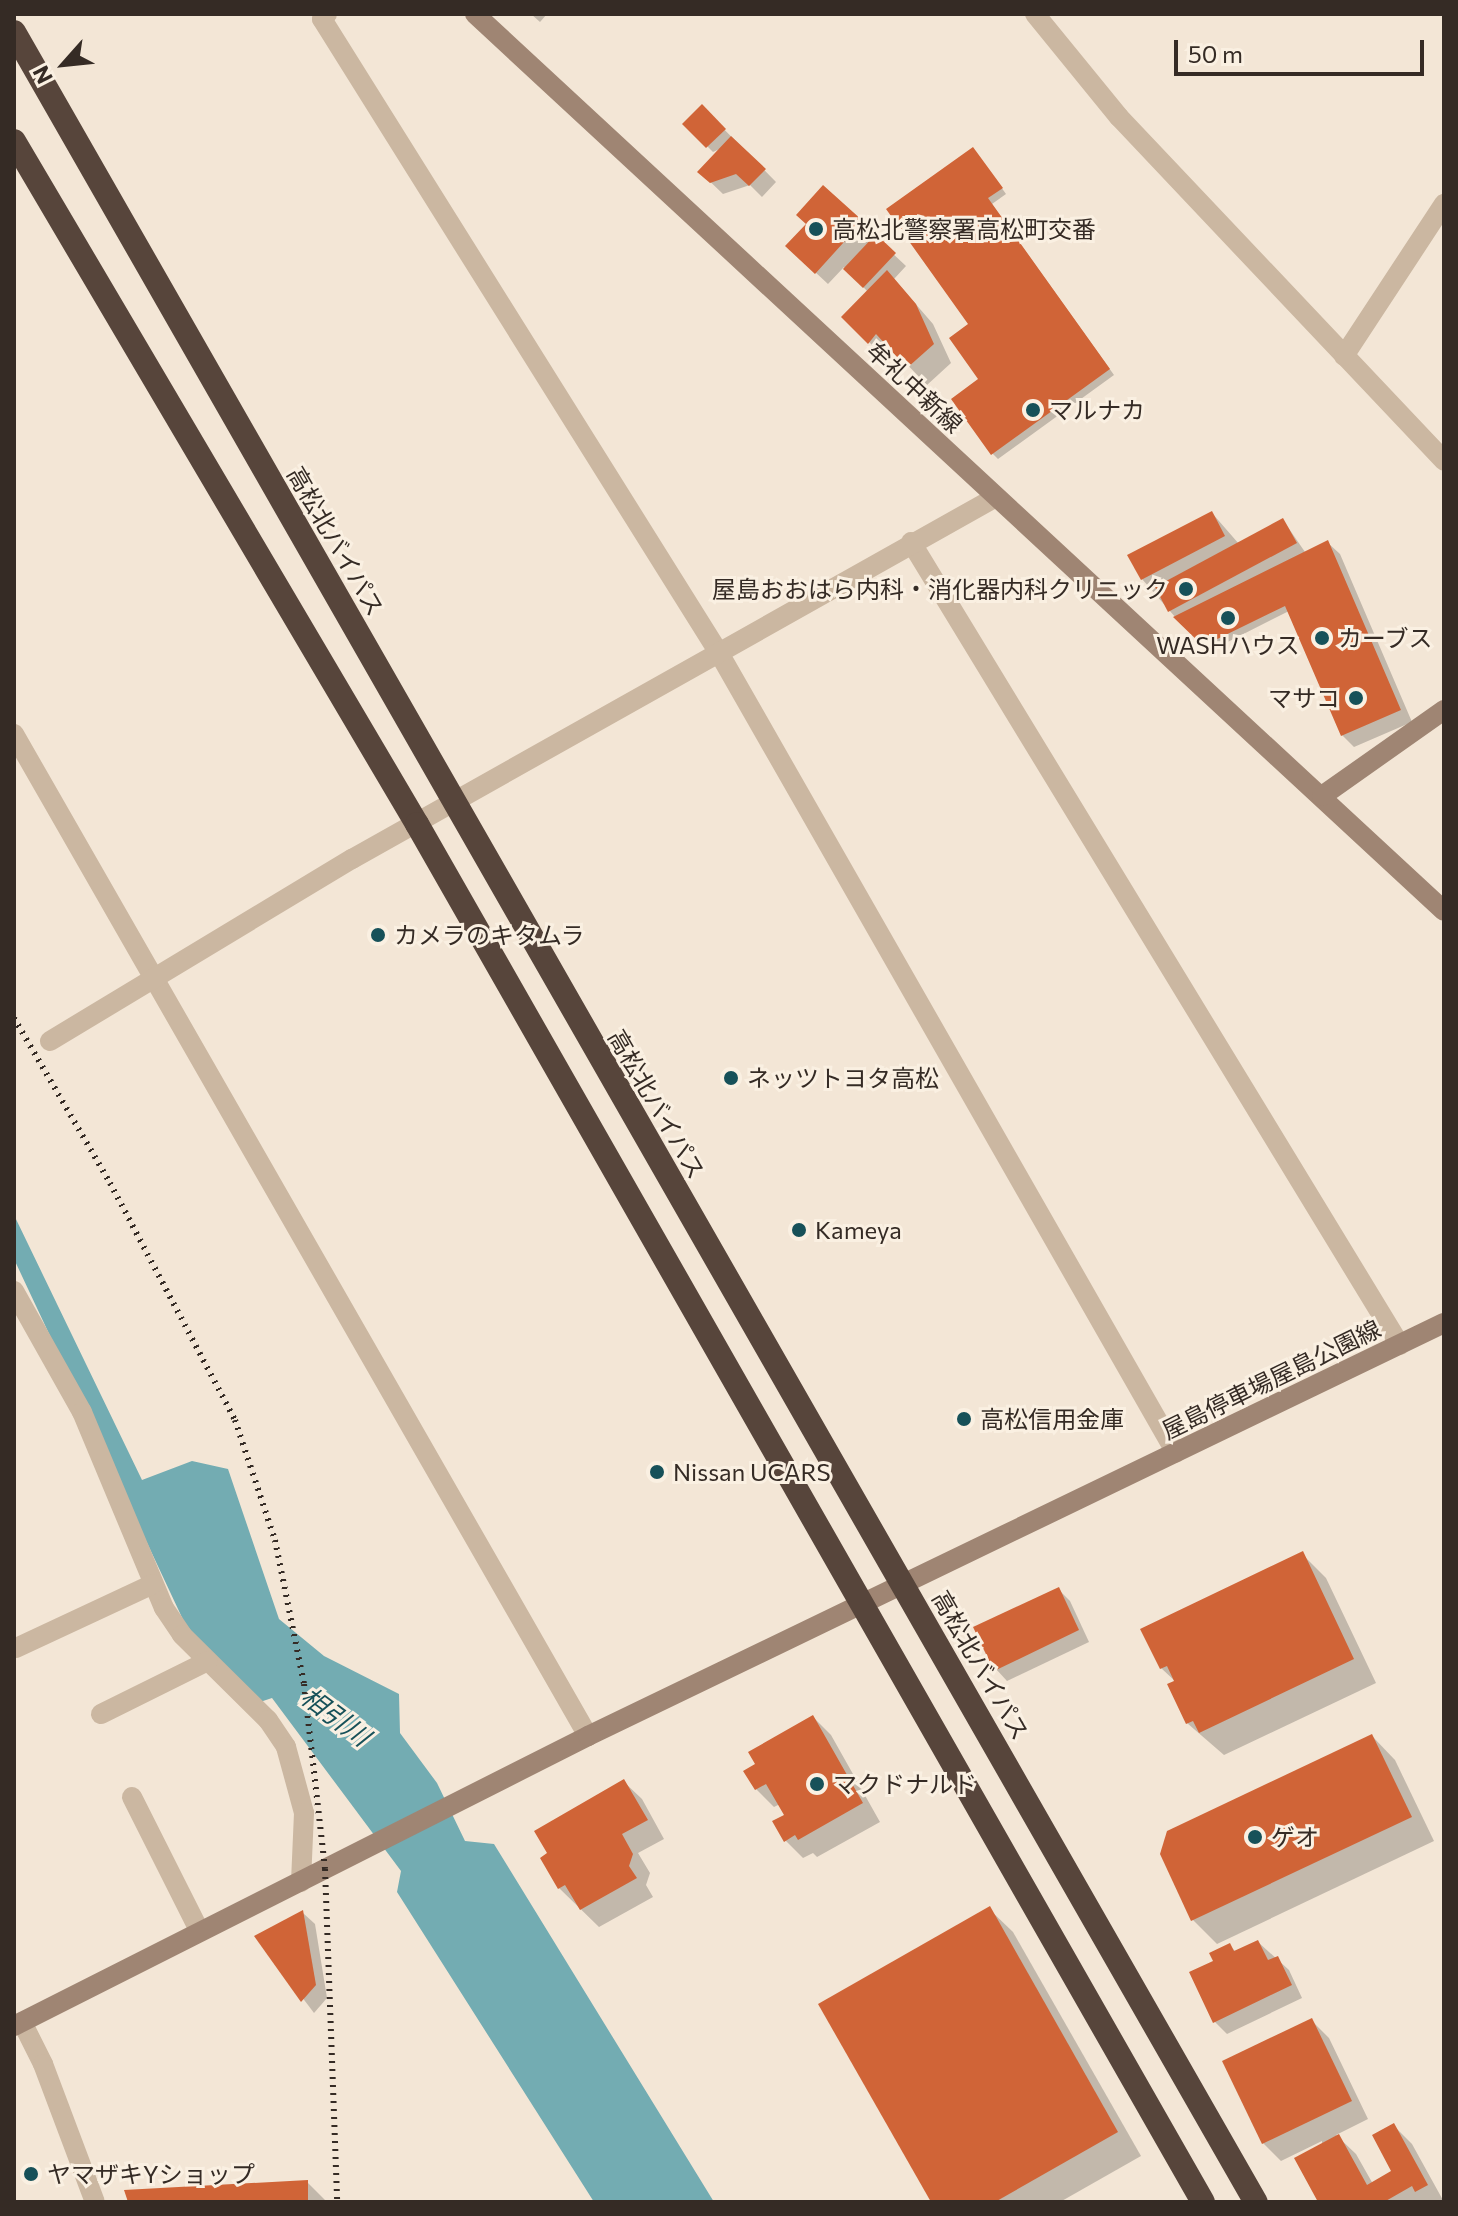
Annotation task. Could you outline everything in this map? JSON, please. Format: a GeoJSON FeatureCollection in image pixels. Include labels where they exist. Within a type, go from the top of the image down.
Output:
{"type":"FeatureCollection","features":[{"type":"Feature","properties":{"kind":"highway","name":"高松北バイパス"},"geometry":{"type":"LineString","coordinates":[[14,32],[1256,2202]]}},
{"type":"Feature","properties":{"kind":"highway"},"geometry":{"type":"LineString","coordinates":[[14,141],[417,824],[1203,2202]]}},
{"type":"Feature","properties":{"kind":"main road","name":"牟礼中新線"},"geometry":{"type":"LineString","coordinates":[[475,14],[1322,796]]}},
{"type":"Feature","properties":{"kind":"main road"},"geometry":{"type":"LineString","coordinates":[[1444,710],[1322,796],[1444,911]]}},
{"type":"Feature","properties":{"kind":"main road","name":"屋島停車場屋島公園線"},"geometry":{"type":"LineString","coordinates":[[18,2024],[199,1930],[459,1804],[588,1736],[1444,1323]]}},
{"type":"Feature","properties":{"kind":"street"},"geometry":{"type":"LineString","coordinates":[[327,14],[322,19],[719,653],[1176,1453]]}},
{"type":"Feature","properties":{"kind":"street"},"geometry":{"type":"LineString","coordinates":[[1035,14],[1119,117],[1444,461]]}},
{"type":"Feature","properties":{"kind":"street"},"geometry":{"type":"LineString","coordinates":[[1344,356],[1444,204]]}},
{"type":"Feature","properties":{"kind":"street"},"geometry":{"type":"LineString","coordinates":[[50,1041],[417,824],[911,542],[996,497]]}},
{"type":"Feature","properties":{"kind":"street"},"geometry":{"type":"LineString","coordinates":[[911,542],[1400,1345]]}},
{"type":"Feature","properties":{"kind":"street"},"geometry":{"type":"LineString","coordinates":[[14,734],[588,1736]]}},
{"type":"Feature","properties":{"kind":"street"},"geometry":{"type":"LineString","coordinates":[[14,1291],[82,1412],[153,1584],[182,1635],[268,1720],[286,1747],[304,1813],[301,1882]]}},
{"type":"Feature","properties":{"kind":"street"},"geometry":{"type":"LineString","coordinates":[[16,1648],[153,1584]]}},
{"type":"Feature","properties":{"kind":"street"},"geometry":{"type":"LineString","coordinates":[[101,1714],[208,1661]]}},
{"type":"Feature","properties":{"kind":"street"},"geometry":{"type":"LineString","coordinates":[[132,1797],[199,1930]]}},
{"type":"Feature","properties":{"kind":"street"},"geometry":{"type":"LineString","coordinates":[[18,2024],[43,2064],[95,2202]]}},
{"type":"Feature","properties":{"kind":"water","name":"相引川"},"geometry":{"type":"Polygon","coordinates":[[[14,1215],[142,1480],[192,1461],[228,1469],[279,1619],[324,1656],[399,1694],[400,1733],[437,1783],[465,1841],[494,1844],[714,2202],[594,2202],[397,1892],[401,1871],[272,1698],[260,1702],[186,1626],[14,1259],[14,1215]]]}},
{"type":"Feature","properties":{"kind":"building"},"geometry":{"type":"Polygon","coordinates":[[[702,104],[726,129],[706,148],[682,124],[702,104]]]}},
{"type":"Feature","properties":{"kind":"building"},"geometry":{"type":"Polygon","coordinates":[[[731,136],[766,169],[749,186],[736,174],[710,183],[697,172],[731,136]]]}},
{"type":"Feature","properties":{"kind":"building"},"geometry":{"type":"Polygon","coordinates":[[[973,147],[1003,188],[988,198],[1110,369],[991,455],[951,399],[978,379],[949,338],[968,324],[886,209],[973,147]]]}},
{"type":"Feature","properties":{"kind":"building"},"geometry":{"type":"Polygon","coordinates":[[[823,185],[863,221],[815,274],[785,246],[806,224],[796,215],[823,185]]]}},
{"type":"Feature","properties":{"kind":"building"},"geometry":{"type":"Polygon","coordinates":[[[876,234],[896,253],[863,288],[843,269],[876,234]]]}},
{"type":"Feature","properties":{"kind":"building"},"geometry":{"type":"Polygon","coordinates":[[[887,270],[916,304],[934,344],[907,368],[876,334],[868,344],[841,317],[887,270]]]}},
{"type":"Feature","properties":{"kind":"building"},"geometry":{"type":"Polygon","coordinates":[[[1212,511],[1225,536],[1141,580],[1127,555],[1212,511]]]}},
{"type":"Feature","properties":{"kind":"building"},"geometry":{"type":"Polygon","coordinates":[[[1283,518],[1297,543],[1168,612],[1155,587],[1283,518]]]}},
{"type":"Feature","properties":{"kind":"building"},"geometry":{"type":"Polygon","coordinates":[[[1328,540],[1401,710],[1341,736],[1285,606],[1203,646],[1173,617],[1328,540]]]}},
{"type":"Feature","properties":{"kind":"building"},"geometry":{"type":"Polygon","coordinates":[[[1303,1551],[1354,1659],[1199,1733],[1193,1721],[1186,1724],[1167,1684],[1174,1681],[1167,1666],[1160,1669],[1140,1629],[1303,1551]]]}},
{"type":"Feature","properties":{"kind":"building"},"geometry":{"type":"Polygon","coordinates":[[[1059,1587],[1079,1630],[994,1671],[973,1627],[1059,1587]]]}},
{"type":"Feature","properties":{"kind":"building"},"geometry":{"type":"Polygon","coordinates":[[[813,1715],[863,1803],[798,1840],[795,1835],[784,1842],[772,1821],[784,1815],[766,1784],[755,1790],[743,1771],[755,1764],[748,1752],[813,1715]]]}},
{"type":"Feature","properties":{"kind":"building"},"geometry":{"type":"Polygon","coordinates":[[[1372,1734],[1412,1817],[1191,1921],[1160,1854],[1167,1831],[1372,1734]]]}},
{"type":"Feature","properties":{"kind":"building"},"geometry":{"type":"Polygon","coordinates":[[[624,1779],[648,1820],[622,1834],[633,1854],[629,1866],[637,1878],[580,1910],[565,1885],[558,1889],[540,1858],[547,1853],[534,1831],[624,1779]]]}},
{"type":"Feature","properties":{"kind":"building"},"geometry":{"type":"Polygon","coordinates":[[[990,1906],[1118,2132],[995,2202],[931,2202],[818,2004],[990,1906]]]}},
{"type":"Feature","properties":{"kind":"building"},"geometry":{"type":"Polygon","coordinates":[[[303,1910],[316,1985],[301,2002],[254,1936],[303,1910]]]}},
{"type":"Feature","properties":{"kind":"building"},"geometry":{"type":"Polygon","coordinates":[[[1258,1940],[1268,1960],[1278,1956],[1292,1985],[1213,2023],[1189,1972],[1213,1961],[1209,1953],[1230,1943],[1234,1951],[1258,1940]]]}},
{"type":"Feature","properties":{"kind":"building"},"geometry":{"type":"Polygon","coordinates":[[[1312,2018],[1352,2101],[1262,2144],[1222,2061],[1312,2018]]]}},
{"type":"Feature","properties":{"kind":"building"},"geometry":{"type":"Polygon","coordinates":[[[1394,2123],[1428,2185],[1415,2192],[1412,2186],[1384,2202],[1318,2202],[1294,2158],[1339,2134],[1367,2185],[1391,2171],[1372,2135],[1394,2123]]]}},
{"type":"Feature","properties":{"kind":"building"},"geometry":{"type":"Polygon","coordinates":[[[308,2180],[308,2202],[128,2202],[124,2190],[308,2180]]]}},
{"type":"Feature","properties":{"kind":"railway"},"geometry":{"type":"LineString","coordinates":[[14,1018],[110,1183],[235,1420],[275,1540],[304,1684],[325,1869],[337,2202]]}},
{"type":"Feature","properties":{"kind":"place","name":"高松北警察署高松町交番"},"geometry":{"type":"Point","coordinates":[816,229]}},
{"type":"Feature","properties":{"kind":"place","name":"マルナカ"},"geometry":{"type":"Point","coordinates":[1033,410]}},
{"type":"Feature","properties":{"kind":"place","name":"屋島おおはら内科・消化器内科クリニック"},"geometry":{"type":"Point","coordinates":[1186,589]}},
{"type":"Feature","properties":{"kind":"place","name":"WASHハウス"},"geometry":{"type":"Point","coordinates":[1228,618]}},
{"type":"Feature","properties":{"kind":"place","name":"カーブス"},"geometry":{"type":"Point","coordinates":[1322,638]}},
{"type":"Feature","properties":{"kind":"place","name":"マサコ"},"geometry":{"type":"Point","coordinates":[1356,698]}},
{"type":"Feature","properties":{"kind":"place","name":"カメラのキタムラ"},"geometry":{"type":"Point","coordinates":[378,935]}},
{"type":"Feature","properties":{"kind":"place","name":"ネッツトヨタ高松"},"geometry":{"type":"Point","coordinates":[731,1078]}},
{"type":"Feature","properties":{"kind":"place","name":"Kameya"},"geometry":{"type":"Point","coordinates":[799,1230]}},
{"type":"Feature","properties":{"kind":"place","name":"高松信用金庫"},"geometry":{"type":"Point","coordinates":[964,1419]}},
{"type":"Feature","properties":{"kind":"place","name":"Nissan UCARS"},"geometry":{"type":"Point","coordinates":[657,1472]}},
{"type":"Feature","properties":{"kind":"place","name":"マクドナルド"},"geometry":{"type":"Point","coordinates":[817,1784]}},
{"type":"Feature","properties":{"kind":"place","name":"ゲオ"},"geometry":{"type":"Point","coordinates":[1255,1837]}},
{"type":"Feature","properties":{"kind":"place","name":"ヤマザキYショップ"},"geometry":{"type":"Point","coordinates":[31,2174]}}]}
